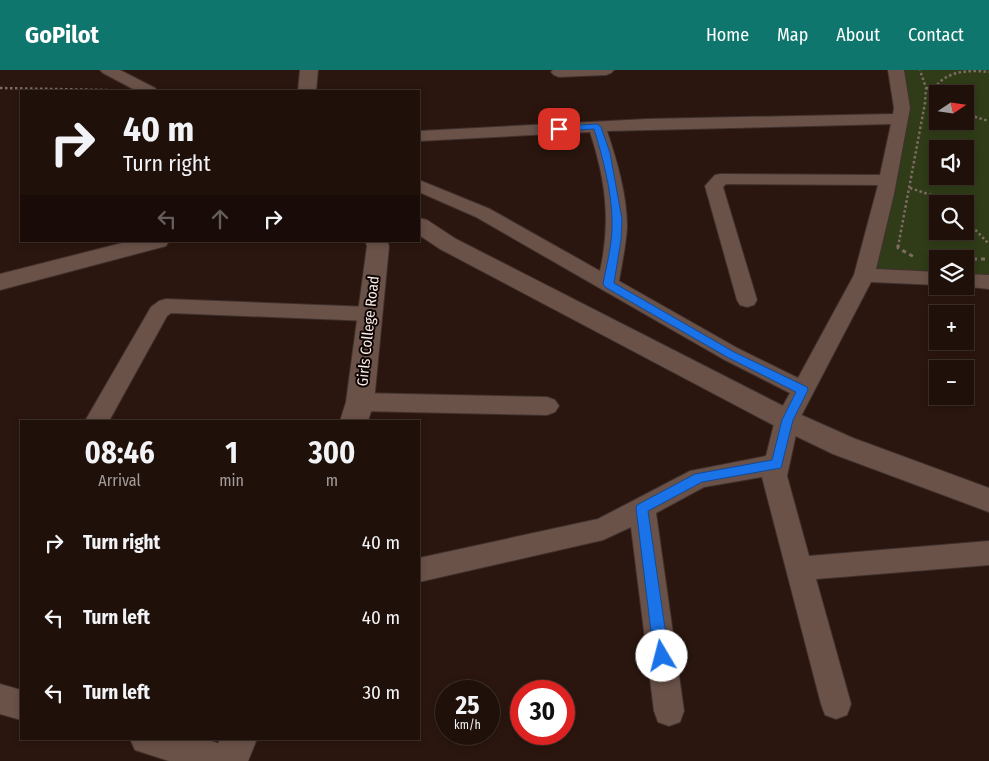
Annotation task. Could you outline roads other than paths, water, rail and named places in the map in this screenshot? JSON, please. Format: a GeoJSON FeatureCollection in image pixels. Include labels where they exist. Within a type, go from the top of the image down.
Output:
{"type":"FeatureCollection","features":[{"type":"Feature","properties":{"kind":"street"},"geometry":{"type":"LineString","coordinates":[[108,70],[146,90]]}},
{"type":"Feature","properties":{"kind":"street"},"geometry":{"type":"LineString","coordinates":[[307,90],[309,70]]}},
{"type":"Feature","properties":{"kind":"street"},"geometry":{"type":"LineString","coordinates":[[559,72],[606,70]]}},
{"type":"Feature","properties":{"kind":"street"},"geometry":{"type":"LineString","coordinates":[[836,704],[774,476],[787,420],[864,275],[888,180],[902,108],[896,70]]}},
{"type":"Feature","properties":{"kind":"street"},"geometry":{"type":"LineString","coordinates":[[420,136],[647,124],[900,119]]}},
{"type":"Feature","properties":{"kind":"street"},"geometry":{"type":"LineString","coordinates":[[597,127],[606,153],[617,219],[616,240],[608,284]]}},
{"type":"Feature","properties":{"kind":"street"},"geometry":{"type":"LineString","coordinates":[[747,300],[714,186],[721,179],[888,180]]}},
{"type":"Feature","properties":{"kind":"street"},"geometry":{"type":"LineString","coordinates":[[420,185],[483,213],[730,354],[803,390]]}},
{"type":"Feature","properties":{"kind":"street"},"geometry":{"type":"LineString","coordinates":[[420,226],[448,244],[787,420],[843,446],[989,500]]}},
{"type":"Feature","properties":{"kind":"street"},"geometry":{"type":"LineString","coordinates":[[0,282],[154,242]]}},
{"type":"Feature","properties":{"kind":"street","name":"Girls College Road"},"geometry":{"type":"LineString","coordinates":[[357,412],[378,246],[376,242]]}},
{"type":"Feature","properties":{"kind":"street"},"geometry":{"type":"LineString","coordinates":[[864,275],[929,279]]}},
{"type":"Feature","properties":{"kind":"street"},"geometry":{"type":"LineString","coordinates":[[974,281],[989,282]]}},
{"type":"Feature","properties":{"kind":"street"},"geometry":{"type":"LineString","coordinates":[[98,420],[159,312],[166,306],[370,314]]}},
{"type":"Feature","properties":{"kind":"street"},"geometry":{"type":"LineString","coordinates":[[357,412],[547,406]]}},
{"type":"Feature","properties":{"kind":"street"},"geometry":{"type":"LineString","coordinates":[[420,570],[603,529],[700,478],[777,464]]}},
{"type":"Feature","properties":{"kind":"street"},"geometry":{"type":"LineString","coordinates":[[642,508],[669,711]]}},
{"type":"Feature","properties":{"kind":"street"},"geometry":{"type":"LineString","coordinates":[[800,569],[989,553]]}},
{"type":"Feature","properties":{"kind":"street"},"geometry":{"type":"LineString","coordinates":[[0,699],[20,705]]}},
{"type":"Feature","properties":{"kind":"street"},"geometry":{"type":"LineString","coordinates":[[150,740],[229,761],[239,740]]}}]}
